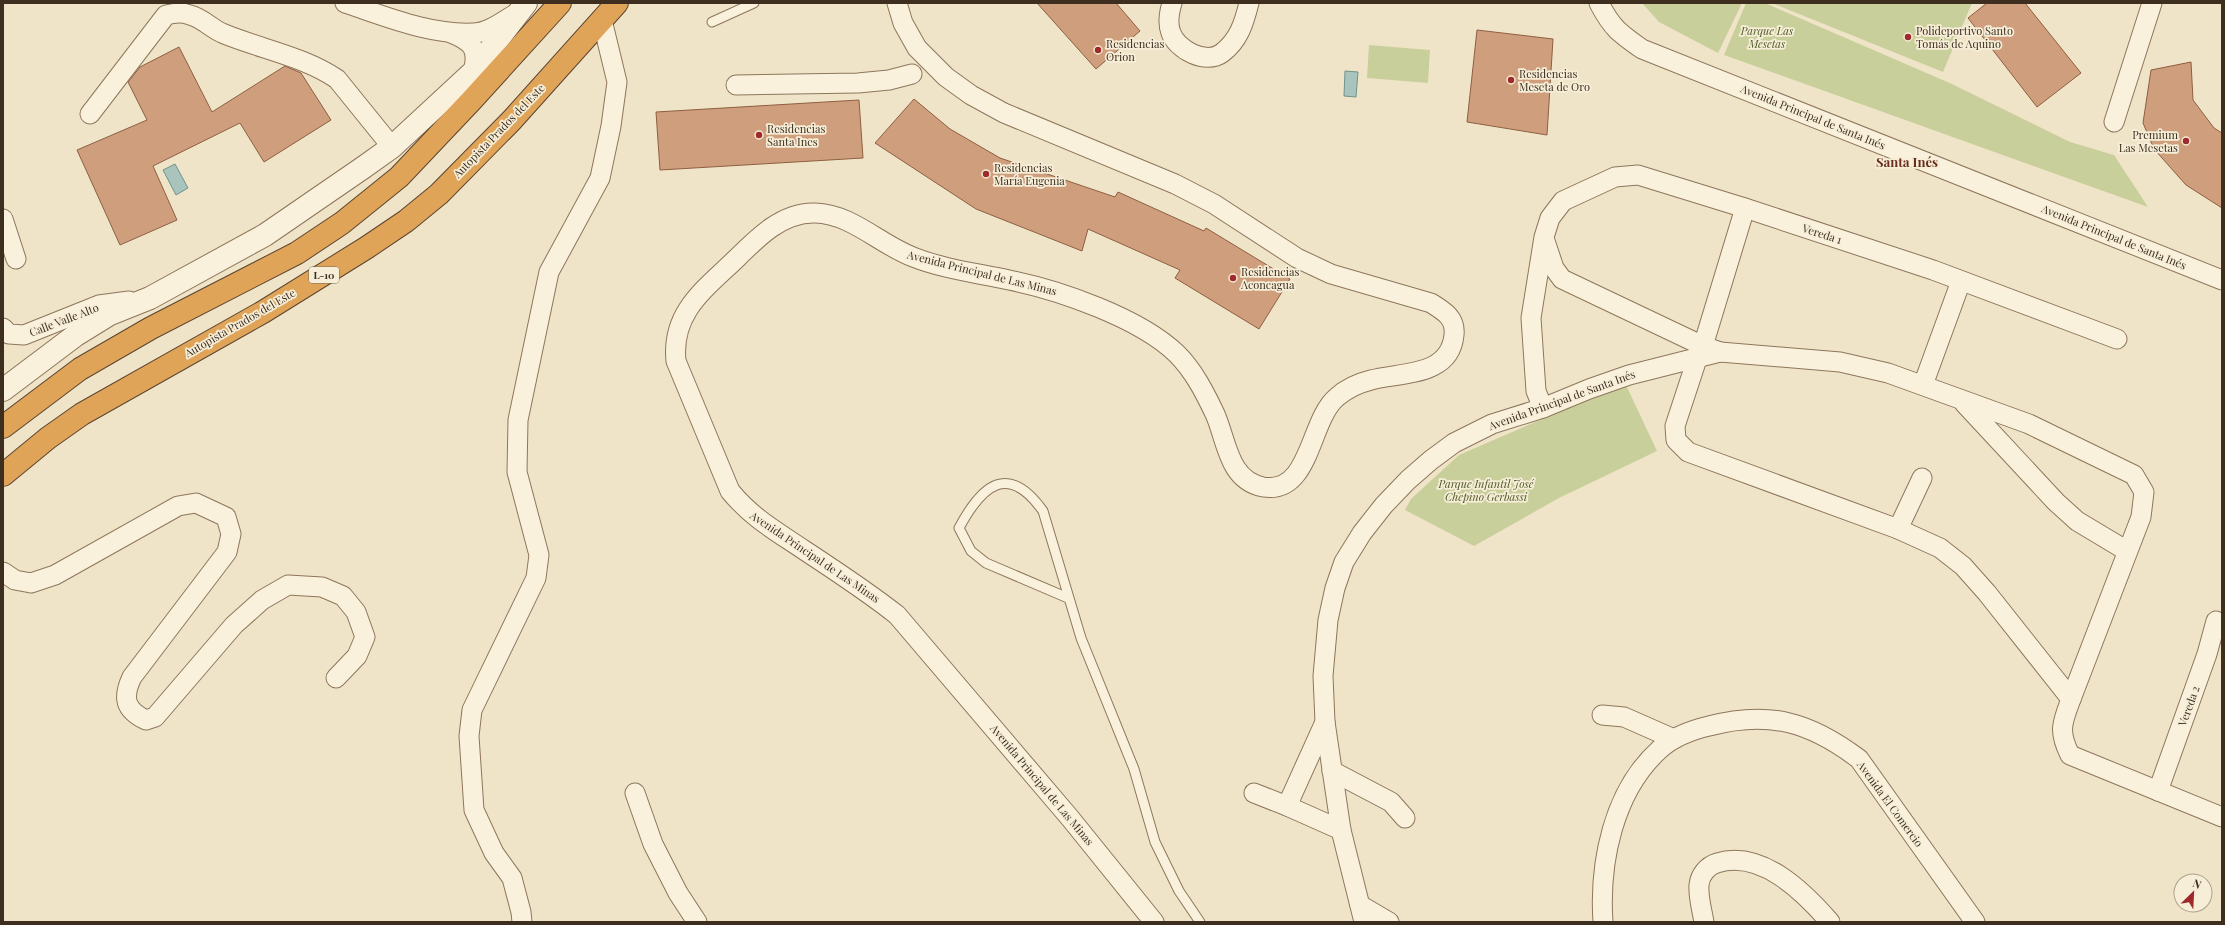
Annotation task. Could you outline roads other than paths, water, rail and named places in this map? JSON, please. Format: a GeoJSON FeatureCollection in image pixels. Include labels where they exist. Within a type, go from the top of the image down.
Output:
{"type":"FeatureCollection","features":[{"type":"Feature","properties":{"kind":"highway"},"geometry":{"type":"LineString","coordinates":[[3,427],[80,369],[151,328],[297,253],[342,223],[399,177],[471,101],[560,3]]}},
{"type":"Feature","properties":{"kind":"highway","name":"Autopista Prados del Este"},"geometry":{"type":"LineString","coordinates":[[3,475],[48,438],[82,414],[263,312],[366,248],[406,221],[438,194],[512,120],[617,3]]}},
{"type":"Feature","properties":{"kind":"street"},"geometry":{"type":"LineString","coordinates":[[345,3],[418,26],[473,34],[489,29],[523,7]]}},
{"type":"Feature","properties":{"kind":"street","name":"Avenida Principal de Las Minas"},"geometry":{"type":"LineString","coordinates":[[897,3],[903,22],[917,48],[946,77],[970,95],[1004,113],[1175,184],[1214,204],[1297,258],[1331,274],[1431,303],[1443,310],[1454,321],[1455,333],[1452,346],[1446,357],[1435,366],[1420,371],[1371,380],[1342,393],[1331,402],[1322,415],[1301,469],[1283,486],[1272,488],[1260,486],[1248,481],[1239,473],[1232,462],[1216,417],[1197,380],[1176,354],[1158,340],[1113,314],[1048,288],[916,259],[883,243],[844,218],[812,213],[796,215],[781,222],[749,246],[691,304],[683,317],[677,331],[675,347],[676,361],[730,491],[745,509],[764,524],[872,595],[897,615],[1070,818],[1154,922]]}},
{"type":"Feature","properties":{"kind":"street"},"geometry":{"type":"LineString","coordinates":[[1172,3],[1168,14],[1171,33],[1178,44],[1191,54],[1206,57],[1221,54],[1233,43],[1242,31],[1249,3]]}},
{"type":"Feature","properties":{"kind":"street","name":"Avenida Principal de Santa Inés"},"geometry":{"type":"LineString","coordinates":[[1598,3],[1608,20],[1620,35],[1642,49],[2222,280]]}},
{"type":"Feature","properties":{"kind":"street"},"geometry":{"type":"LineString","coordinates":[[2114,122],[2152,3]]}},
{"type":"Feature","properties":{"kind":"street"},"geometry":{"type":"LineString","coordinates":[[3,390],[76,335],[110,314],[150,298],[282,225],[328,190],[392,147],[473,72],[523,7]]}},
{"type":"Feature","properties":{"kind":"street"},"geometry":{"type":"LineString","coordinates":[[90,114],[166,15],[177,12],[191,15],[222,32],[281,55],[302,61],[325,71],[337,79],[392,147]]}},
{"type":"Feature","properties":{"kind":"street"},"geometry":{"type":"LineString","coordinates":[[522,922],[521,912],[512,878],[494,853],[474,810],[469,736],[472,710],[536,578],[539,555],[517,472],[518,420],[549,272],[600,178],[611,126],[616,82],[602,20]]}},
{"type":"Feature","properties":{"kind":"street"},"geometry":{"type":"LineString","coordinates":[[444,30],[466,40],[475,48],[476,61],[473,72]]}},
{"type":"Feature","properties":{"kind":"street"},"geometry":{"type":"LineString","coordinates":[[736,85],[858,83],[889,80],[912,74]]}},
{"type":"Feature","properties":{"kind":"street","name":"Vereda 1"},"geometry":{"type":"LineString","coordinates":[[1543,408],[1536,391],[1531,318],[1544,237],[1550,218],[1563,201],[1615,177],[1638,175],[1745,208],[1961,281],[2117,339]]}},
{"type":"Feature","properties":{"kind":"street"},"geometry":{"type":"LineString","coordinates":[[1745,208],[1707,352],[1675,426],[1676,440],[1688,452],[1898,529],[1940,548],[1963,566],[1987,593],[2071,698]]}},
{"type":"Feature","properties":{"kind":"street"},"geometry":{"type":"LineString","coordinates":[[3,219],[16,259]]}},
{"type":"Feature","properties":{"kind":"street"},"geometry":{"type":"LineString","coordinates":[[1544,237],[1547,253],[1554,268],[1562,279],[1707,352]]}},
{"type":"Feature","properties":{"kind":"street"},"geometry":{"type":"LineString","coordinates":[[1923,385],[1961,281]]}},
{"type":"Feature","properties":{"kind":"street","name":"Calle Valle Alto"},"geometry":{"type":"LineString","coordinates":[[3,328],[9,334],[24,335],[99,306],[150,298]]}},
{"type":"Feature","properties":{"kind":"street","name":"Avenida Principal de Santa Inés"},"geometry":{"type":"LineString","coordinates":[[1362,913],[1341,830],[1325,722],[1323,676],[1328,620],[1344,562],[1362,533],[1384,505],[1408,480],[1454,443],[1492,424],[1543,408],[1589,389],[1629,375],[1707,352],[1840,362],[1888,373],[1923,385],[1961,401],[2029,424],[2134,476],[2144,492],[2141,517],[2071,698],[2061,727],[2063,741],[2070,755],[2222,816]]}},
{"type":"Feature","properties":{"kind":"street","name":"Avenida Principal de Santa Inés"},"geometry":{"type":"LineString","coordinates":[[1961,401],[2056,502],[2077,520],[2127,552]]}},
{"type":"Feature","properties":{"kind":"street"},"geometry":{"type":"LineString","coordinates":[[1898,529],[1922,478]]}},
{"type":"Feature","properties":{"kind":"street"},"geometry":{"type":"LineString","coordinates":[[3,572],[15,580],[31,583],[55,575],[178,506],[196,503],[226,517],[231,534],[227,552],[132,677],[127,688],[126,701],[133,714],[146,720],[155,717],[234,625],[262,600],[288,585],[322,587],[344,596],[356,612],[365,637],[357,656],[336,678]]}},
{"type":"Feature","properties":{"kind":"street","name":"Vereda 2"},"geometry":{"type":"LineString","coordinates":[[2158,791],[2207,654],[2216,621]]}},
{"type":"Feature","properties":{"kind":"street"},"geometry":{"type":"LineString","coordinates":[[1602,715],[1624,717],[1674,739]]}},
{"type":"Feature","properties":{"kind":"street","name":"Avenida El Comercio"},"geometry":{"type":"LineString","coordinates":[[1603,922],[1603,865],[1611,832],[1630,788],[1643,768],[1660,749],[1674,739],[1698,729],[1726,722],[1755,719],[1780,720],[1810,730],[1835,742],[1859,760],[1975,922]]}},
{"type":"Feature","properties":{"kind":"street"},"geometry":{"type":"LineString","coordinates":[[1287,806],[1325,722]]}},
{"type":"Feature","properties":{"kind":"street"},"geometry":{"type":"LineString","coordinates":[[1332,771],[1391,802],[1405,818]]}},
{"type":"Feature","properties":{"kind":"street"},"geometry":{"type":"LineString","coordinates":[[636,793],[652,844],[678,894],[697,922]]}},
{"type":"Feature","properties":{"kind":"street"},"geometry":{"type":"LineString","coordinates":[[1254,793],[1341,830]]}},
{"type":"Feature","properties":{"kind":"street"},"geometry":{"type":"LineString","coordinates":[[1704,922],[1699,885],[1702,874],[1710,866],[1731,860],[1746,861],[1780,876],[1795,887],[1830,922]]}},
{"type":"Feature","properties":{"kind":"street"},"geometry":{"type":"LineString","coordinates":[[1362,913],[1389,922]]}},
{"type":"Feature","properties":{"kind":"lane"},"geometry":{"type":"LineString","coordinates":[[712,22],[754,3]]}},
{"type":"Feature","properties":{"kind":"lane"},"geometry":{"type":"LineString","coordinates":[[1068,598],[986,563],[971,551],[959,528],[975,501],[988,489],[1000,483],[1011,484],[1023,488],[1032,495],[1043,511],[1081,638],[1134,770],[1155,842],[1179,891],[1200,922]]}},
{"type":"Feature","properties":{"kind":"water"},"geometry":{"type":"Polygon","coordinates":[[[1345,71],[1358,72],[1356,97],[1344,96],[1345,71]]]}},
{"type":"Feature","properties":{"kind":"water"},"geometry":{"type":"Polygon","coordinates":[[[175,164],[188,188],[176,195],[163,170],[175,164]]]}},
{"type":"Feature","properties":{"kind":"place","name":"Polideportivo Santo Tomás de Aquino"},"geometry":{"type":"Point","coordinates":[1908,37]}},
{"type":"Feature","properties":{"kind":"place","name":"Residencias Orion"},"geometry":{"type":"Point","coordinates":[1098,50]}},
{"type":"Feature","properties":{"kind":"place","name":"Residencias Meseta de Oro"},"geometry":{"type":"Point","coordinates":[1511,80]}},
{"type":"Feature","properties":{"kind":"place","name":"Residencias Santa Ines"},"geometry":{"type":"Point","coordinates":[759,135]}},
{"type":"Feature","properties":{"kind":"place","name":"Premium Las Mesetas"},"geometry":{"type":"Point","coordinates":[2186,141]}},
{"type":"Feature","properties":{"kind":"place","name":"Residencias María Eugenia"},"geometry":{"type":"Point","coordinates":[986,174]}},
{"type":"Feature","properties":{"kind":"place","name":"Residencias Aconcagua"},"geometry":{"type":"Point","coordinates":[1233,278]}},
{"type":"Feature","properties":{"kind":"district","name":"Santa Inés"},"geometry":{"type":"Point","coordinates":[1907,162]}},
{"type":"Feature","properties":{"kind":"park label","name":"Parque Las Mesetas"},"geometry":{"type":"Point","coordinates":[1767,37]}},
{"type":"Feature","properties":{"kind":"park label","name":"Parque Infantil José Chepino Gerbassi"},"geometry":{"type":"Point","coordinates":[1486,490]}}]}
